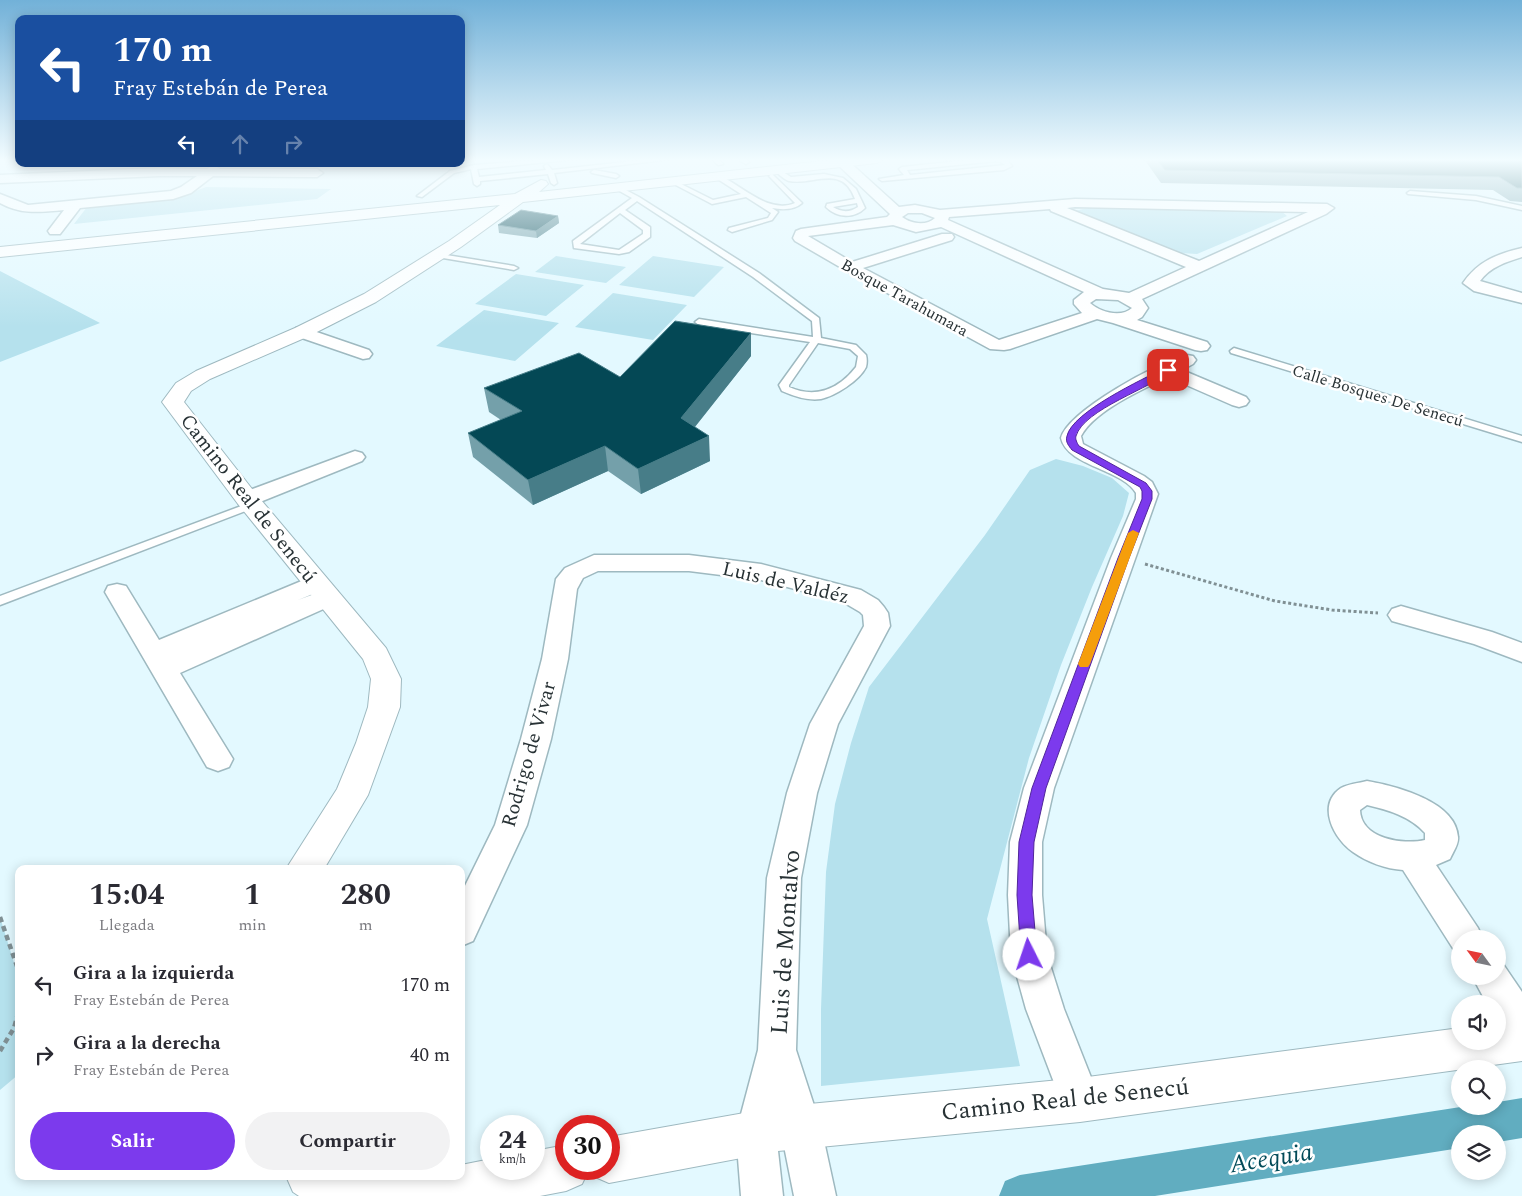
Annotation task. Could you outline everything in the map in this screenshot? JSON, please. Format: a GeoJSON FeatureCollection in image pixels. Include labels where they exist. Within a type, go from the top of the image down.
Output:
{"type":"FeatureCollection","features":[{"type":"Feature","properties":{"kind":"main road"},"geometry":{"type":"LineString","coordinates":[[94,228],[228,215]]}},
{"type":"Feature","properties":{"kind":"main road"},"geometry":{"type":"LineString","coordinates":[[0,252],[357,215]]}},
{"type":"Feature","properties":{"kind":"main road","name":"Camino Real de Senecú"},"geometry":{"type":"LineString","coordinates":[[307,865],[351,795],[384,707],[386,679],[376,655],[250,502],[173,402],[183,387],[202,375],[302,332],[370,298],[437,256],[495,215]]}},
{"type":"Feature","properties":{"kind":"main road"},"geometry":{"type":"LineString","coordinates":[[37,233],[74,230]]}},
{"type":"Feature","properties":{"kind":"main road","name":"Camino Real de Senecú"},"geometry":{"type":"LineString","coordinates":[[620,1158],[756,1133],[801,1127],[1080,1100],[1522,1040]]}},
{"type":"Feature","properties":{"kind":"main road"},"geometry":{"type":"LineString","coordinates":[[331,1182],[436,1193],[555,1170]]}},
{"type":"Feature","properties":{"kind":"street"},"geometry":{"type":"LineString","coordinates":[[55,232],[68,215]]}},
{"type":"Feature","properties":{"kind":"street"},"geometry":{"type":"LineString","coordinates":[[901,215],[896,217],[905,225],[926,227],[1082,300]]}},
{"type":"Feature","properties":{"kind":"street"},"geometry":{"type":"LineString","coordinates":[[932,215],[1101,294],[1134,305],[1173,328],[1184,353]]}},
{"type":"Feature","properties":{"kind":"street"},"geometry":{"type":"LineString","coordinates":[[926,227],[940,218],[964,215]]}},
{"type":"Feature","properties":{"kind":"street"},"geometry":{"type":"LineString","coordinates":[[1073,215],[1200,267]]}},
{"type":"Feature","properties":{"kind":"street"},"geometry":{"type":"LineString","coordinates":[[1116,318],[1126,318],[1134,305],[1200,267],[1314,215]]}},
{"type":"Feature","properties":{"kind":"street","name":"Bosque Tarahumara"},"geometry":{"type":"LineString","coordinates":[[896,217],[806,232],[801,234],[800,238],[993,344],[1004,345],[1096,314]]}},
{"type":"Feature","properties":{"kind":"street"},"geometry":{"type":"LineString","coordinates":[[850,267],[948,237]]}},
{"type":"Feature","properties":{"kind":"street"},"geometry":{"type":"LineString","coordinates":[[1522,252],[1484,266],[1472,283],[1480,288],[1522,298]]}},
{"type":"Feature","properties":{"kind":"street"},"geometry":{"type":"LineString","coordinates":[[1082,300],[1086,297],[1101,294]]}},
{"type":"Feature","properties":{"kind":"street"},"geometry":{"type":"LineString","coordinates":[[1082,300],[1084,308],[1096,314],[1116,318],[1164,335],[1238,401]]}},
{"type":"Feature","properties":{"kind":"street"},"geometry":{"type":"LineString","coordinates":[[302,332],[363,354]]}},
{"type":"Feature","properties":{"kind":"street"},"geometry":{"type":"LineString","coordinates":[[1080,1100],[1045,1009],[1029,955],[1025,895],[1026,842],[1039,788],[1123,558],[1147,499],[1147,491],[1143,485],[1133,478],[1075,448],[1071,442],[1071,435],[1099,407],[1184,353]]}},
{"type":"Feature","properties":{"kind":"street"},"geometry":{"type":"LineString","coordinates":[[250,502],[355,457]]}},
{"type":"Feature","properties":{"kind":"street","name":"Luis de Valdéz"},"geometry":{"type":"LineString","coordinates":[[574,572],[594,563],[689,563],[752,571],[852,596],[869,606],[875,613]]}},
{"type":"Feature","properties":{"kind":"street","name":"Rodrigo de Vivar"},"geometry":{"type":"LineString","coordinates":[[465,922],[511,825],[536,739],[552,668],[564,589],[568,579],[574,572]]}},
{"type":"Feature","properties":{"kind":"street"},"geometry":{"type":"LineString","coordinates":[[159,661],[322,590]]}},
{"type":"Feature","properties":{"kind":"street"},"geometry":{"type":"LineString","coordinates":[[117,592],[218,759]]}},
{"type":"Feature","properties":{"kind":"street","name":"Luis de Montalvo"},"geometry":{"type":"LineString","coordinates":[[761,1192],[756,1133],[777,1050],[784,878],[802,793],[824,724],[877,626],[875,613]]}},
{"type":"Feature","properties":{"kind":"street"},"geometry":{"type":"LineString","coordinates":[[1400,615],[1483,638],[1522,653]]}},
{"type":"Feature","properties":{"kind":"street"},"geometry":{"type":"LineString","coordinates":[[1413,857],[1460,930]]}},
{"type":"Feature","properties":{"kind":"street"},"geometry":{"type":"LineString","coordinates":[[1496,985],[1522,1025]]}},
{"type":"Feature","properties":{"kind":"street","name":"Luis de Montalvo"},"geometry":{"type":"LineString","coordinates":[[777,1050],[801,1127],[814,1187]]}},
{"type":"Feature","properties":{"kind":"lane"},"geometry":{"type":"LineString","coordinates":[[614,215],[576,243],[578,246],[619,252],[626,250],[647,234],[647,229],[627,215]]}},
{"type":"Feature","properties":{"kind":"lane"},"geometry":{"type":"LineString","coordinates":[[663,215],[756,274],[816,320],[817,339],[784,385],[785,389],[797,393],[822,396],[829,393],[862,366],[862,355],[853,347],[817,339],[699,322]]}},
{"type":"Feature","properties":{"kind":"lane"},"geometry":{"type":"LineString","coordinates":[[732,230],[770,219],[774,215]]}},
{"type":"Feature","properties":{"kind":"lane"},"geometry":{"type":"LineString","coordinates":[[437,256],[514,268]]}},
{"type":"Feature","properties":{"kind":"lane","name":"Calle Bosques De Senecú"},"geometry":{"type":"LineString","coordinates":[[1234,351],[1522,439]]}},
{"type":"Feature","properties":{"kind":"lane"},"geometry":{"type":"LineString","coordinates":[[0,600],[250,502]]}},
{"type":"Feature","properties":{"kind":"path"},"geometry":{"type":"LineString","coordinates":[[1123,558],[1275,601],[1332,610],[1400,615]]}},
{"type":"Feature","properties":{"kind":"path"},"geometry":{"type":"LineString","coordinates":[[0,917],[15,960]]}},
{"type":"Feature","properties":{"kind":"path"},"geometry":{"type":"LineString","coordinates":[[0,1051],[15,1024]]}},
{"type":"Feature","properties":{"kind":"shaded area"},"geometry":{"type":"Polygon","coordinates":[[[81,215],[163,215],[74,224],[81,215]]]}},
{"type":"Feature","properties":{"kind":"shaded area"},"geometry":{"type":"Polygon","coordinates":[[[1085,215],[1287,216],[1197,254],[1180,253],[1085,215]]]}},
{"type":"Feature","properties":{"kind":"shaded area"},"geometry":{"type":"Polygon","coordinates":[[[556,256],[626,267],[606,283],[535,272],[556,256]]]}},
{"type":"Feature","properties":{"kind":"shaded area"},"geometry":{"type":"Polygon","coordinates":[[[653,256],[724,267],[694,297],[619,285],[653,256]]]}},
{"type":"Feature","properties":{"kind":"shaded area"},"geometry":{"type":"Polygon","coordinates":[[[0,271],[100,323],[0,362],[0,271]]]}},
{"type":"Feature","properties":{"kind":"shaded area"},"geometry":{"type":"Polygon","coordinates":[[[516,274],[584,285],[546,316],[475,304],[516,274]]]}},
{"type":"Feature","properties":{"kind":"shaded area"},"geometry":{"type":"Polygon","coordinates":[[[613,293],[687,305],[653,340],[575,327],[613,293]]]}},
{"type":"Feature","properties":{"kind":"shaded area"},"geometry":{"type":"Polygon","coordinates":[[[484,310],[559,323],[515,361],[436,346],[484,310]]]}},
{"type":"Feature","properties":{"kind":"shaded area"},"geometry":{"type":"Polygon","coordinates":[[[1056,459],[1083,466],[1112,478],[1129,493],[1123,516],[1061,665],[1029,758],[987,919],[1020,1066],[821,1086],[821,1009],[826,872],[835,804],[851,743],[869,687],[985,535],[1030,470],[1056,459]]]}},
{"type":"Feature","properties":{"kind":"shaded area"},"geometry":{"type":"Polygon","coordinates":[[[0,917],[15,966],[15,1077],[0,1090],[0,917]]]}},
{"type":"Feature","properties":{"kind":"building"},"geometry":{"type":"Polygon","coordinates":[[[514,215],[558,216],[536,231],[498,225],[514,215]]]}},
{"type":"Feature","properties":{"kind":"building"},"geometry":{"type":"Polygon","coordinates":[[[675,321],[751,333],[681,418],[709,436],[638,469],[605,446],[528,480],[468,433],[522,411],[484,388],[579,353],[620,377],[675,321]]]}},
{"type":"Feature","properties":{"kind":"waterway","name":"Acequia"},"geometry":{"type":"LineString","coordinates":[[1020,1196],[1522,1118]]}},
{"type":"Feature","properties":{"kind":"slow traffic"},"geometry":{"type":"LineString","coordinates":[[1084,664],[1133,533]]}},
{"type":"Feature","properties":{"kind":"route"},"geometry":{"type":"LineString","coordinates":[[1029,955],[1025,895],[1026,842],[1039,788],[1123,558],[1147,499],[1147,491],[1143,485],[1075,448],[1071,442],[1071,435],[1099,407],[1168,370]]}}]}
